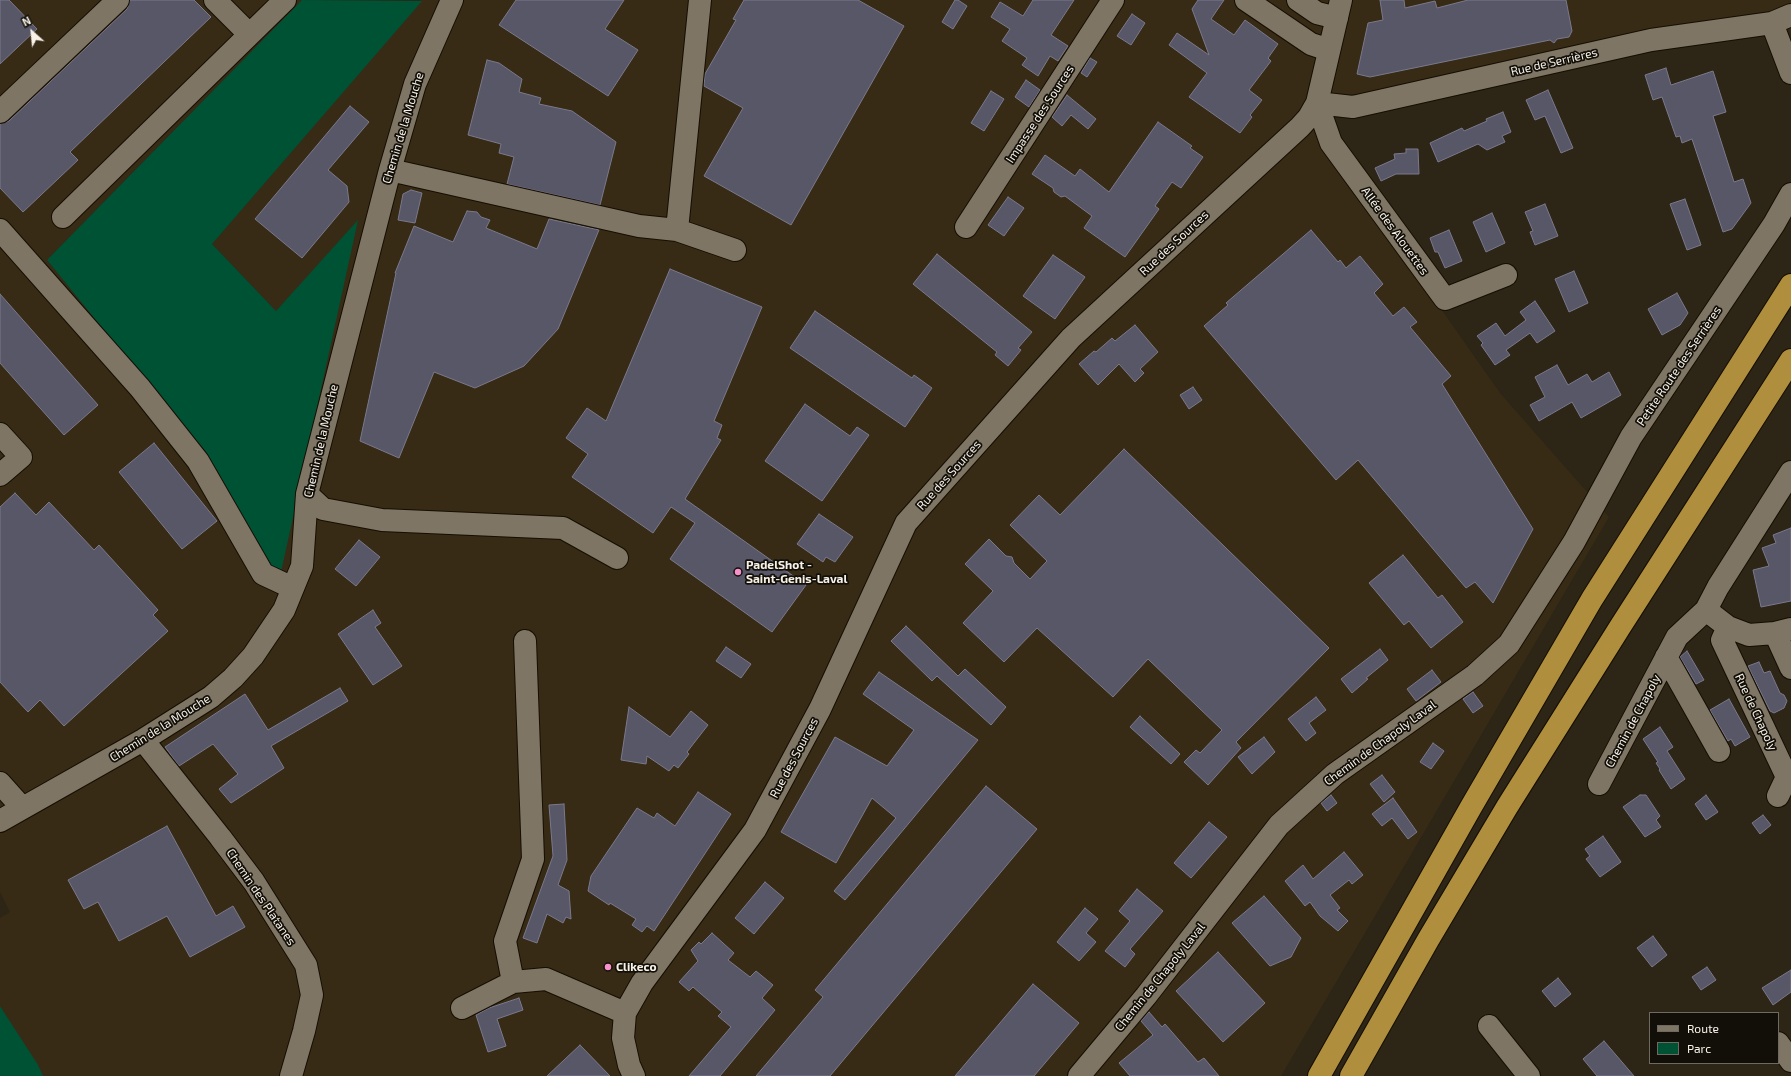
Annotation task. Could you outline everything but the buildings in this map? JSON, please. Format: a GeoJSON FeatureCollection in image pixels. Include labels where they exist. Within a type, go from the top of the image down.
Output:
{"type":"FeatureCollection","features":[{"type":"Feature","properties":{"kind":"highway"},"geometry":{"type":"LineString","coordinates":[[1319,1076],[1471,808],[1592,599],[1791,285]]}},
{"type":"Feature","properties":{"kind":"highway"},"geometry":{"type":"LineString","coordinates":[[1350,1076],[1507,807],[1791,360]]}},
{"type":"Feature","properties":{"kind":"street"},"geometry":{"type":"LineString","coordinates":[[0,112],[118,0]]}},
{"type":"Feature","properties":{"kind":"street"},"geometry":{"type":"LineString","coordinates":[[215,0],[249,34]]}},
{"type":"Feature","properties":{"kind":"street"},"geometry":{"type":"LineString","coordinates":[[63,217],[285,0]]}},
{"type":"Feature","properties":{"kind":"street","name":"Chemin de la Mouche"},"geometry":{"type":"LineString","coordinates":[[0,821],[143,740],[211,697],[233,678],[253,656],[284,610],[302,566],[307,494],[390,170],[415,84],[452,0]]}},
{"type":"Feature","properties":{"kind":"street"},"geometry":{"type":"LineString","coordinates":[[676,230],[700,0]]}},
{"type":"Feature","properties":{"kind":"street","name":"Impasse des Sources"},"geometry":{"type":"LineString","coordinates":[[966,227],[1113,0]]}},
{"type":"Feature","properties":{"kind":"street"},"geometry":{"type":"LineString","coordinates":[[1246,0],[1311,44],[1329,50]]}},
{"type":"Feature","properties":{"kind":"street"},"geometry":{"type":"LineString","coordinates":[[1298,0],[1317,13],[1339,9]]}},
{"type":"Feature","properties":{"kind":"street","name":"Rue des Sources"},"geometry":{"type":"LineString","coordinates":[[634,1076],[629,1065],[623,1038],[625,1013],[642,983],[755,830],[820,709],[906,522],[1071,338],[1300,127],[1309,117],[1317,103],[1339,9]]}},
{"type":"Feature","properties":{"kind":"street"},"geometry":{"type":"LineString","coordinates":[[1781,19],[1791,73]]}},
{"type":"Feature","properties":{"kind":"street","name":"Rue de Serrières"},"geometry":{"type":"LineString","coordinates":[[1317,103],[1353,107],[1651,40],[1781,19]]}},
{"type":"Feature","properties":{"kind":"street","name":"Allée des Alouettes"},"geometry":{"type":"LineString","coordinates":[[1317,103],[1331,143],[1445,299],[1506,275]]}},
{"type":"Feature","properties":{"kind":"street"},"geometry":{"type":"LineString","coordinates":[[390,170],[639,226],[676,230],[735,250]]}},
{"type":"Feature","properties":{"kind":"street","name":"Petite Route des Serrières"},"geometry":{"type":"LineString","coordinates":[[1574,542],[1631,437],[1774,224],[1791,194]]}},
{"type":"Feature","properties":{"kind":"street"},"geometry":{"type":"LineString","coordinates":[[0,230],[140,388],[198,461],[263,574],[294,588]]}},
{"type":"Feature","properties":{"kind":"street"},"geometry":{"type":"LineString","coordinates":[[0,434],[21,457],[0,475]]}},
{"type":"Feature","properties":{"kind":"street"},"geometry":{"type":"LineString","coordinates":[[1719,751],[1666,657],[1677,637],[1706,610],[1718,587],[1791,472]]}},
{"type":"Feature","properties":{"kind":"street"},"geometry":{"type":"LineString","coordinates":[[307,494],[323,509],[382,520],[564,528],[617,558]]}},
{"type":"Feature","properties":{"kind":"street","name":"Chemin de Chapoly Laval"},"geometry":{"type":"LineString","coordinates":[[1079,1076],[1146,996],[1279,825],[1334,774],[1475,675],[1509,644],[1574,542]]}},
{"type":"Feature","properties":{"kind":"street"},"geometry":{"type":"LineString","coordinates":[[1706,610],[1728,627],[1748,635],[1783,631],[1791,668]]}},
{"type":"Feature","properties":{"kind":"street","name":"Rue de Chapoly"},"geometry":{"type":"LineString","coordinates":[[1728,627],[1722,640],[1787,777],[1778,796]]}},
{"type":"Feature","properties":{"kind":"street"},"geometry":{"type":"LineString","coordinates":[[513,982],[505,942],[533,859],[525,641]]}},
{"type":"Feature","properties":{"kind":"street","name":"Chemin de Chapoly"},"geometry":{"type":"LineString","coordinates":[[1599,784],[1666,657]]}},
{"type":"Feature","properties":{"kind":"street","name":"Chemin des Platanes"},"geometry":{"type":"LineString","coordinates":[[143,740],[254,882],[306,965],[312,995],[304,1031],[291,1076]]}},
{"type":"Feature","properties":{"kind":"street"},"geometry":{"type":"LineString","coordinates":[[0,783],[17,802],[21,809]]}},
{"type":"Feature","properties":{"kind":"street"},"geometry":{"type":"LineString","coordinates":[[462,1008],[513,982],[546,979],[625,1013]]}},
{"type":"Feature","properties":{"kind":"street"},"geometry":{"type":"LineString","coordinates":[[1489,1026],[1529,1076]]}},
{"type":"Feature","properties":{"kind":"street"},"geometry":{"type":"LineString","coordinates":[[1779,1044],[1791,1061]]}},
{"type":"Feature","properties":{"kind":"shaded area"},"geometry":{"type":"Polygon","coordinates":[[[0,0],[302,0],[47,260],[204,454],[358,221],[276,311],[212,244],[421,1],[419,0],[1791,0],[1791,35],[1780,11],[1355,95],[1314,128],[1500,393],[1609,517],[1281,1076],[43,1076],[0,1006],[0,918],[10,912],[0,892],[0,0]]]}},
{"type":"Feature","properties":{"kind":"green space"},"geometry":{"type":"Polygon","coordinates":[[[302,0],[422,1],[212,244],[276,311],[358,220],[281,572],[270,569],[138,372],[47,260],[302,0]]]}},
{"type":"Feature","properties":{"kind":"green space"},"geometry":{"type":"Polygon","coordinates":[[[0,1006],[38,1065],[43,1076],[0,1076],[0,1006]]]}},
{"type":"Feature","properties":{"kind":"place","name":"PadelShot - Saint-Genis-Laval"},"geometry":{"type":"Point","coordinates":[738,572]}},
{"type":"Feature","properties":{"kind":"place","name":"Clikeco"},"geometry":{"type":"Point","coordinates":[608,967]}}]}
